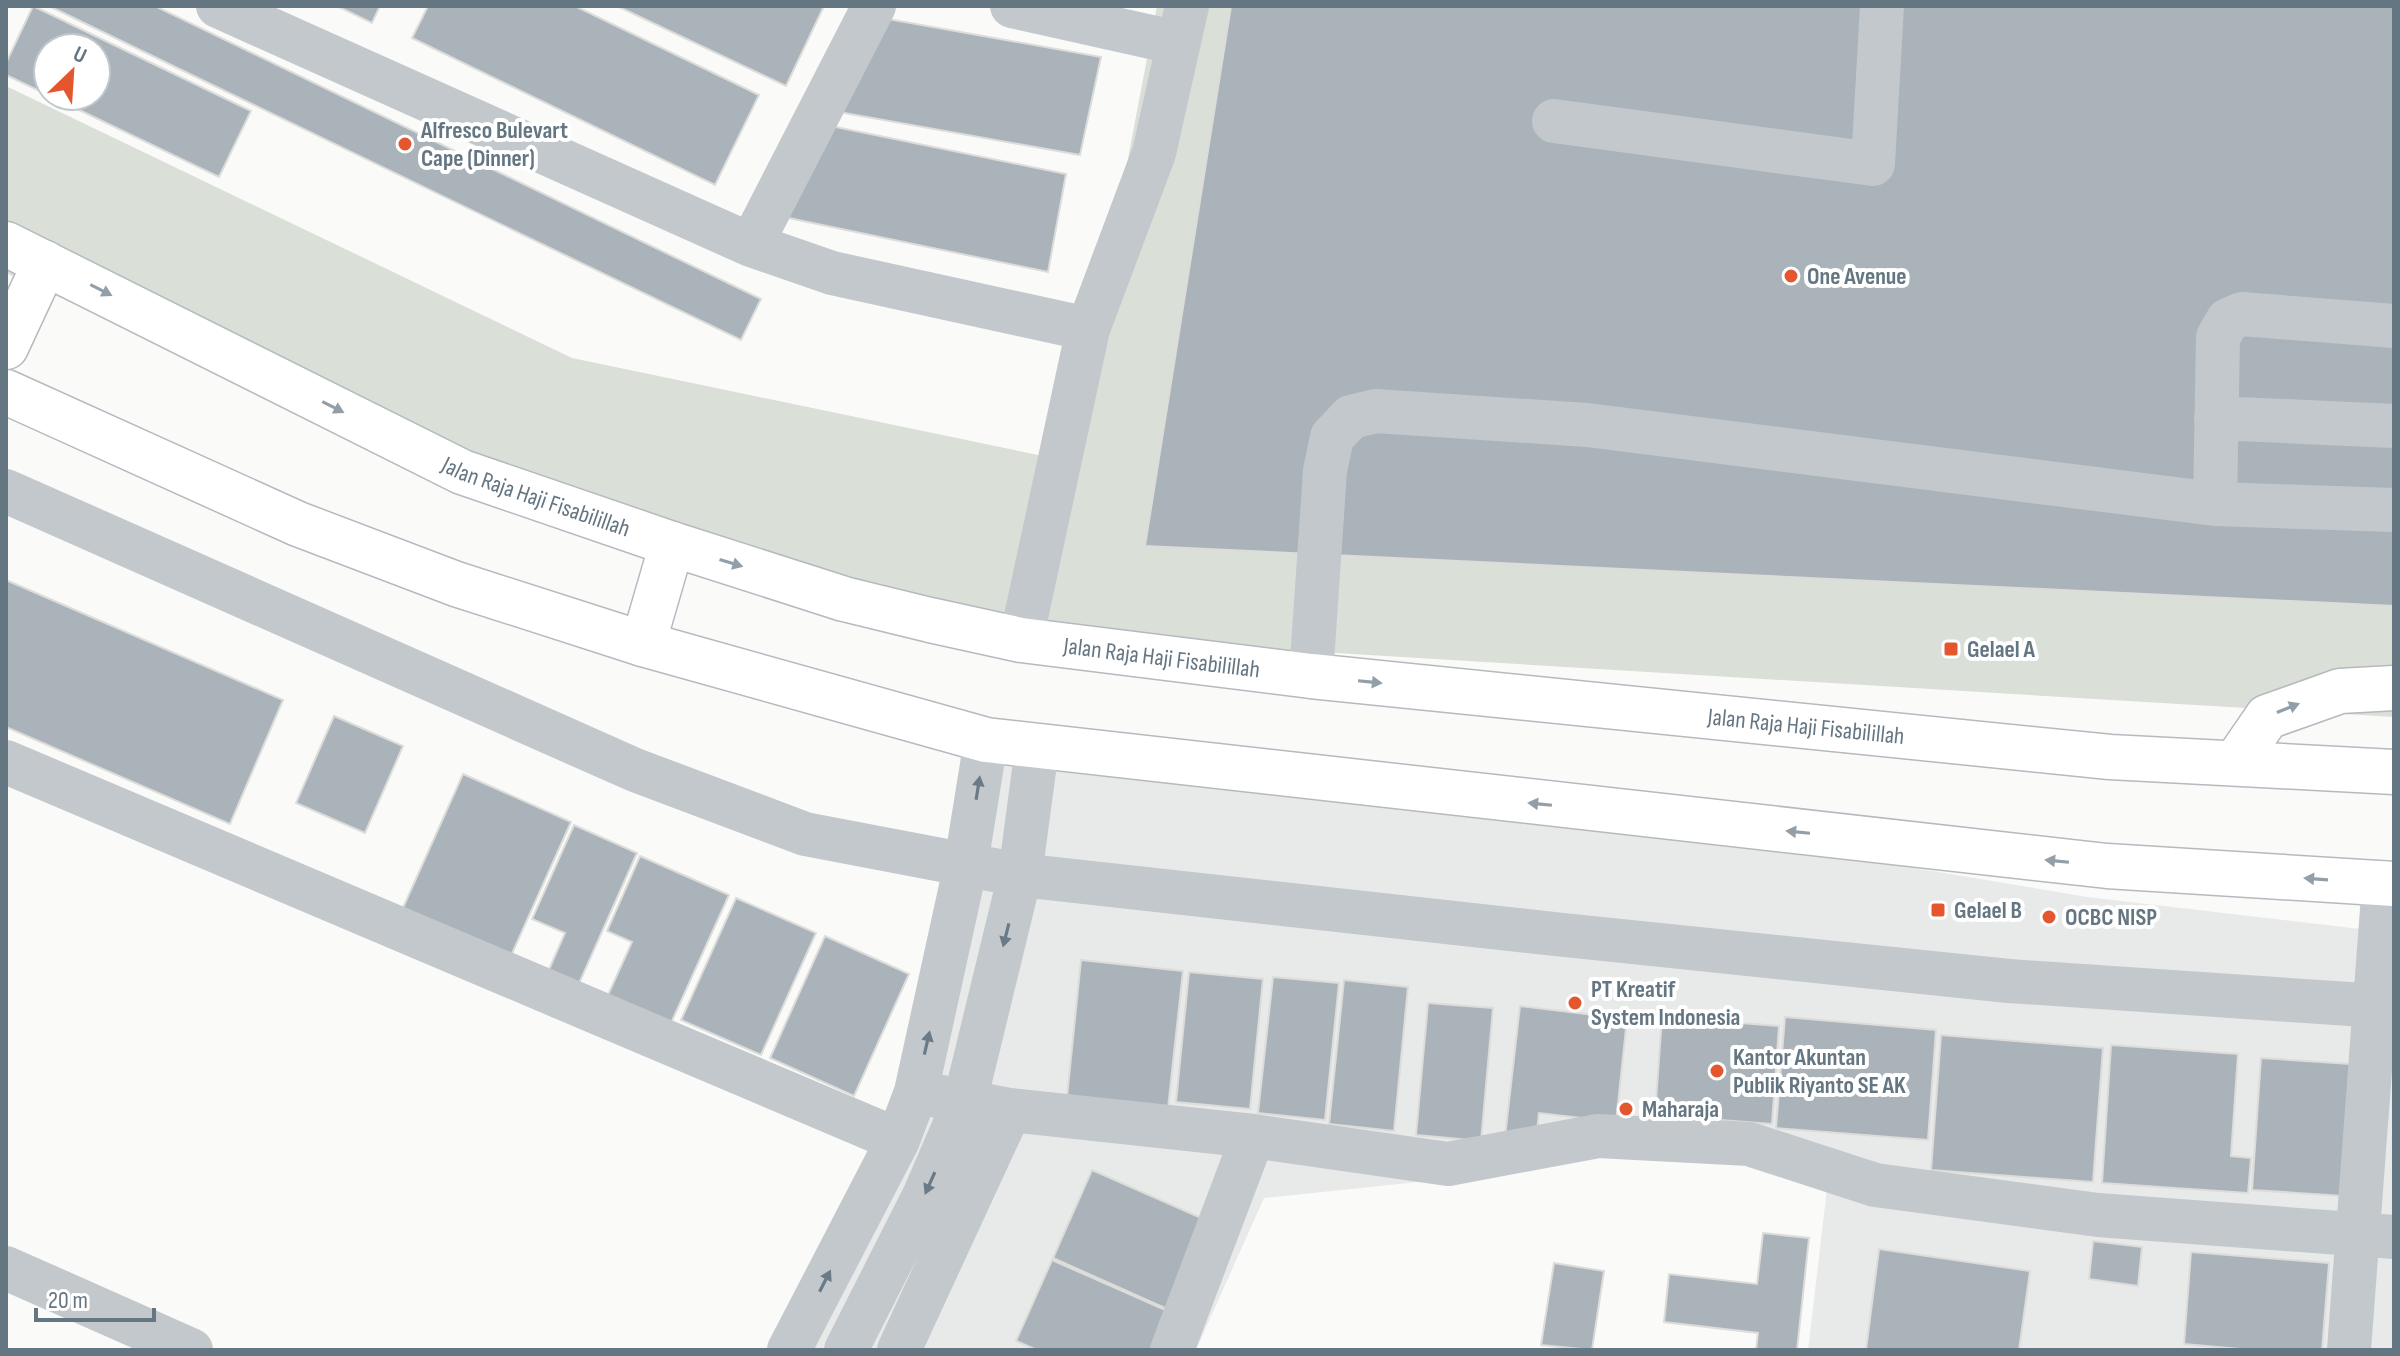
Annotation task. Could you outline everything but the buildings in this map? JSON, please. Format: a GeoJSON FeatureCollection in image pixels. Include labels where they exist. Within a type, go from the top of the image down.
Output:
{"type":"FeatureCollection","features":[{"type":"Feature","properties":{"kind":"main road","name":"Jalan Raja Haji Fisabilillah"},"geometry":{"type":"LineString","coordinates":[[6,244],[462,472],[844,599],[1021,640],[1311,676],[2110,757],[2394,772]]}},
{"type":"Feature","properties":{"kind":"main road"},"geometry":{"type":"LineString","coordinates":[[6,347],[45,263]]}},
{"type":"Feature","properties":{"kind":"main road"},"geometry":{"type":"LineString","coordinates":[[6,392],[298,524],[456,584],[643,644],[986,740],[2107,866],[2389,884]]}},
{"type":"Feature","properties":{"kind":"main road"},"geometry":{"type":"LineString","coordinates":[[643,644],[672,544]]}},
{"type":"Feature","properties":{"kind":"main road"},"geometry":{"type":"LineString","coordinates":[[2236,762],[2267,717],[2340,691],[2394,688]]}},
{"type":"Feature","properties":{"kind":"street"},"geometry":{"type":"LineString","coordinates":[[218,6],[751,245],[832,273],[1088,329]]}},
{"type":"Feature","properties":{"kind":"street"},"geometry":{"type":"LineString","coordinates":[[751,245],[874,6]]}},
{"type":"Feature","properties":{"kind":"street"},"geometry":{"type":"LineString","coordinates":[[1012,6],[1182,24],[1154,153],[1088,329],[1021,640]]}},
{"type":"Feature","properties":{"kind":"street"},"geometry":{"type":"LineString","coordinates":[[1554,121],[1873,164],[1882,6]]}},
{"type":"Feature","properties":{"kind":"street"},"geometry":{"type":"LineString","coordinates":[[2215,504],[2218,337],[2228,320],[2242,314],[2394,326]]}},
{"type":"Feature","properties":{"kind":"street"},"geometry":{"type":"LineString","coordinates":[[1311,676],[1325,471],[1332,437],[1351,417],[1376,411],[1587,425],[2215,504],[2394,510]]}},
{"type":"Feature","properties":{"kind":"street"},"geometry":{"type":"LineString","coordinates":[[2216,418],[2394,426]]}},
{"type":"Feature","properties":{"kind":"street"},"geometry":{"type":"LineString","coordinates":[[6,491],[635,770],[805,834],[1020,875],[1994,979],[2386,1007]]}},
{"type":"Feature","properties":{"kind":"street"},"geometry":{"type":"LineString","coordinates":[[789,1350],[898,1140],[916,1092],[966,864],[986,740]]}},
{"type":"Feature","properties":{"kind":"street"},"geometry":{"type":"LineString","coordinates":[[846,1350],[924,1196],[965,1101],[1020,875],[1037,748]]}},
{"type":"Feature","properties":{"kind":"street"},"geometry":{"type":"LineString","coordinates":[[6,762],[898,1140]]}},
{"type":"Feature","properties":{"kind":"street"},"geometry":{"type":"LineString","coordinates":[[2349,1350],[2377,1236],[2389,884]]}},
{"type":"Feature","properties":{"kind":"street"},"geometry":{"type":"LineString","coordinates":[[916,1092],[1010,1110],[1253,1136],[1448,1164],[1598,1136],[1749,1144],[1875,1185],[2098,1215],[2377,1236]]}},
{"type":"Feature","properties":{"kind":"street"},"geometry":{"type":"LineString","coordinates":[[899,1350],[1010,1110]]}},
{"type":"Feature","properties":{"kind":"street"},"geometry":{"type":"LineString","coordinates":[[1172,1350],[1253,1136]]}},
{"type":"Feature","properties":{"kind":"street"},"geometry":{"type":"LineString","coordinates":[[6,1268],[191,1350]]}},
{"type":"Feature","properties":{"kind":"shaded area","name":"One Avenue"},"geometry":{"type":"Polygon","coordinates":[[[1157,6],[2394,6],[2394,717],[1037,635],[859,595],[315,412],[6,273],[6,86],[32,98],[32,112],[60,112],[572,358],[1067,461],[1049,574],[1157,6]]]}},
{"type":"Feature","properties":{"kind":"shaded area"},"geometry":{"type":"Polygon","coordinates":[[[996,737],[1574,811],[2087,897],[2394,933],[2394,1350],[1808,1350],[1827,1189],[1747,1161],[1600,1152],[1456,1178],[1264,1198],[1196,1350],[785,1350],[913,1059],[996,737]]]}},
{"type":"Feature","properties":{"kind":"place","name":"Alfresco Bulevart Cape (Dinner)"},"geometry":{"type":"Point","coordinates":[405,144]}},
{"type":"Feature","properties":{"kind":"place","name":"One Avenue"},"geometry":{"type":"Point","coordinates":[1791,276]}},
{"type":"Feature","properties":{"kind":"place","name":"Gelael A"},"geometry":{"type":"Point","coordinates":[1951,649]}},
{"type":"Feature","properties":{"kind":"place","name":"Gelael B"},"geometry":{"type":"Point","coordinates":[1938,910]}},
{"type":"Feature","properties":{"kind":"place","name":"OCBC NISP"},"geometry":{"type":"Point","coordinates":[2049,917]}},
{"type":"Feature","properties":{"kind":"place","name":"PT Kreatif System Indonesia"},"geometry":{"type":"Point","coordinates":[1575,1003]}},
{"type":"Feature","properties":{"kind":"place","name":"Kantor Akuntan Publik Riyanto SE AK"},"geometry":{"type":"Point","coordinates":[1717,1071]}},
{"type":"Feature","properties":{"kind":"place","name":"Maharaja"},"geometry":{"type":"Point","coordinates":[1626,1109]}}]}
